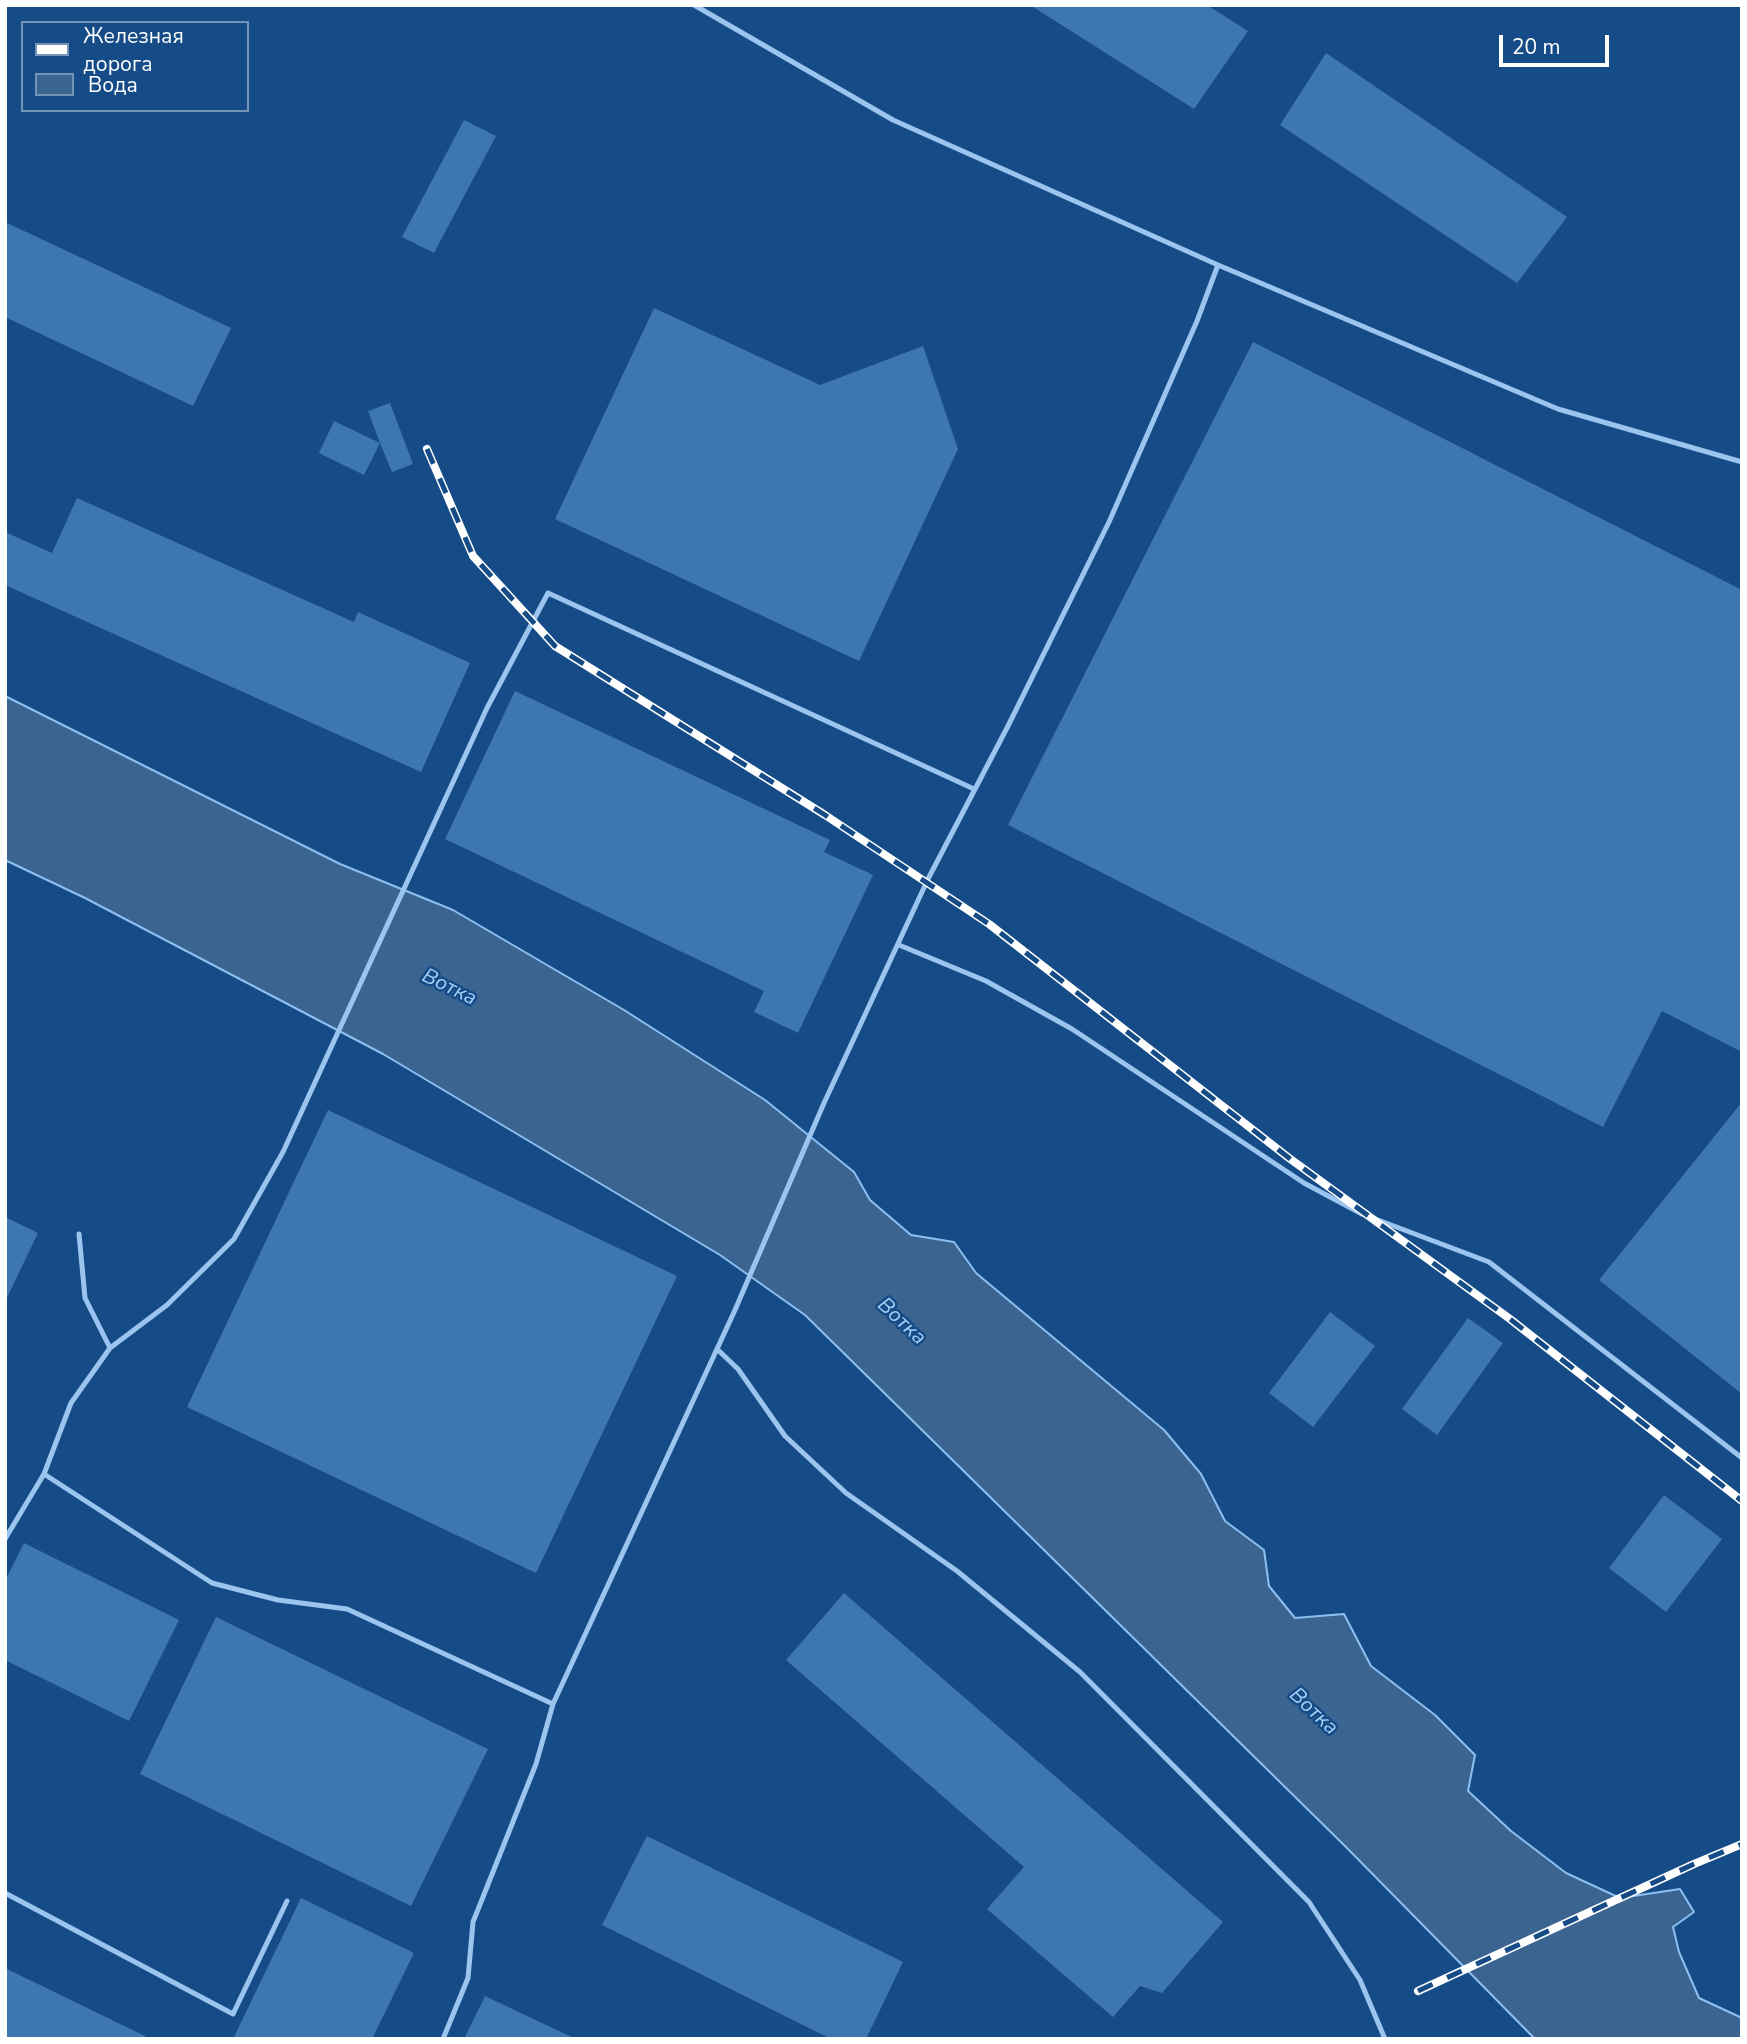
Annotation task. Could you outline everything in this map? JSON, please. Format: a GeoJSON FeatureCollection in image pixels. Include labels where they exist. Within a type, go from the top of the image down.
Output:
{"type":"FeatureCollection","features":[{"type":"Feature","properties":{"kind":"lane"},"geometry":{"type":"LineString","coordinates":[[694,5],[893,121],[1218,265],[1558,409],[1742,462]]}},
{"type":"Feature","properties":{"kind":"lane"},"geometry":{"type":"LineString","coordinates":[[443,2039],[468,1978],[473,1922],[536,1764],[553,1704],[735,1310],[824,1103],[928,878],[1109,522],[1218,265]]}},
{"type":"Feature","properties":{"kind":"lane"},"geometry":{"type":"LineString","coordinates":[[5,1539],[44,1474],[72,1403],[110,1348],[167,1305],[234,1239],[283,1152],[487,708],[548,593],[974,789]]}},
{"type":"Feature","properties":{"kind":"lane"},"geometry":{"type":"LineString","coordinates":[[899,945],[986,981],[1072,1029],[1315,1189],[1362,1214],[1489,1262],[1742,1458]]}},
{"type":"Feature","properties":{"kind":"lane"},"geometry":{"type":"LineString","coordinates":[[79,1234],[85,1298],[110,1348]]}},
{"type":"Feature","properties":{"kind":"lane"},"geometry":{"type":"LineString","coordinates":[[717,1349],[738,1369],[785,1436],[846,1493],[957,1571],[1080,1672],[1309,1902],[1360,1980],[1385,2039]]}},
{"type":"Feature","properties":{"kind":"lane"},"geometry":{"type":"LineString","coordinates":[[44,1474],[212,1583],[278,1600],[347,1609],[553,1704]]}},
{"type":"Feature","properties":{"kind":"lane"},"geometry":{"type":"LineString","coordinates":[[5,1893],[233,2014],[287,1901]]}},
{"type":"Feature","properties":{"kind":"water","name":"Вотка"},"geometry":{"type":"Polygon","coordinates":[[[5,696],[340,864],[453,910],[624,1010],[765,1100],[854,1172],[870,1200],[911,1235],[954,1242],[976,1273],[1164,1430],[1201,1474],[1225,1521],[1264,1550],[1269,1586],[1295,1618],[1344,1614],[1371,1666],[1435,1715],[1475,1755],[1468,1791],[1511,1831],[1566,1873],[1620,1898],[1680,1889],[1694,1912],[1673,1927],[1679,1952],[1699,1998],[1742,2018],[1742,2039],[1535,2039],[1344,1845],[805,1315],[720,1255],[383,1054],[85,898],[5,860],[5,696]]]}},
{"type":"Feature","properties":{"kind":"building"},"geometry":{"type":"Polygon","coordinates":[[[1030,5],[1207,5],[1248,31],[1194,109],[1030,5]]]}},
{"type":"Feature","properties":{"kind":"building"},"geometry":{"type":"Polygon","coordinates":[[[1326,53],[1567,217],[1517,283],[1280,125],[1326,53]]]}},
{"type":"Feature","properties":{"kind":"building"},"geometry":{"type":"Polygon","coordinates":[[[464,120],[496,136],[434,253],[402,237],[464,120]]]}},
{"type":"Feature","properties":{"kind":"building"},"geometry":{"type":"Polygon","coordinates":[[[5,222],[231,328],[193,406],[5,317],[5,222]]]}},
{"type":"Feature","properties":{"kind":"building"},"geometry":{"type":"Polygon","coordinates":[[[654,308],[820,385],[923,346],[958,449],[859,661],[555,519],[654,308]]]}},
{"type":"Feature","properties":{"kind":"building"},"geometry":{"type":"Polygon","coordinates":[[[1253,342],[1742,590],[1742,1052],[1662,1011],[1603,1127],[1008,825],[1253,342]]]}},
{"type":"Feature","properties":{"kind":"building"},"geometry":{"type":"Polygon","coordinates":[[[390,403],[413,464],[392,472],[368,411],[390,403]]]}},
{"type":"Feature","properties":{"kind":"building"},"geometry":{"type":"Polygon","coordinates":[[[334,421],[380,443],[364,475],[319,453],[334,421]]]}},
{"type":"Feature","properties":{"kind":"building"},"geometry":{"type":"Polygon","coordinates":[[[77,498],[354,622],[358,612],[470,663],[421,772],[5,585],[5,532],[52,553],[77,498]]]}},
{"type":"Feature","properties":{"kind":"building"},"geometry":{"type":"Polygon","coordinates":[[[515,691],[830,840],[824,852],[873,875],[798,1033],[754,1012],[764,991],[445,839],[515,691]]]}},
{"type":"Feature","properties":{"kind":"building"},"geometry":{"type":"Polygon","coordinates":[[[1742,1102],[1742,1394],[1599,1280],[1742,1102]]]}},
{"type":"Feature","properties":{"kind":"building"},"geometry":{"type":"Polygon","coordinates":[[[328,1110],[677,1276],[536,1573],[187,1407],[328,1110]]]}},
{"type":"Feature","properties":{"kind":"building"},"geometry":{"type":"Polygon","coordinates":[[[5,1217],[38,1233],[5,1302],[5,1217]]]}},
{"type":"Feature","properties":{"kind":"building"},"geometry":{"type":"Polygon","coordinates":[[[1330,1312],[1375,1346],[1313,1427],[1269,1393],[1330,1312]]]}},
{"type":"Feature","properties":{"kind":"building"},"geometry":{"type":"Polygon","coordinates":[[[1468,1318],[1503,1343],[1437,1435],[1402,1409],[1468,1318]]]}},
{"type":"Feature","properties":{"kind":"building"},"geometry":{"type":"Polygon","coordinates":[[[1664,1495],[1722,1539],[1666,1612],[1609,1568],[1664,1495]]]}},
{"type":"Feature","properties":{"kind":"building"},"geometry":{"type":"Polygon","coordinates":[[[24,1543],[179,1620],[129,1721],[5,1660],[5,1581],[24,1543]]]}},
{"type":"Feature","properties":{"kind":"building"},"geometry":{"type":"Polygon","coordinates":[[[844,1593],[1223,1922],[1162,1993],[1140,1986],[1113,2017],[987,1909],[1024,1867],[786,1660],[844,1593]]]}},
{"type":"Feature","properties":{"kind":"building"},"geometry":{"type":"Polygon","coordinates":[[[216,1617],[488,1749],[411,1906],[140,1774],[216,1617]]]}},
{"type":"Feature","properties":{"kind":"building"},"geometry":{"type":"Polygon","coordinates":[[[647,1836],[903,1962],[866,2039],[831,2039],[602,1925],[647,1836]]]}},
{"type":"Feature","properties":{"kind":"building"},"geometry":{"type":"Polygon","coordinates":[[[301,1898],[414,1953],[372,2039],[233,2039],[301,1898]]]}},
{"type":"Feature","properties":{"kind":"building"},"geometry":{"type":"Polygon","coordinates":[[[5,1968],[151,2039],[5,2039],[5,1968]]]}},
{"type":"Feature","properties":{"kind":"building"},"geometry":{"type":"Polygon","coordinates":[[[485,1996],[576,2039],[464,2039],[485,1996]]]}},
{"type":"Feature","properties":{"kind":"railway"},"geometry":{"type":"LineString","coordinates":[[427,449],[473,556],[555,646],[825,815],[989,924],[1289,1158],[1510,1319],[1742,1501]]}},
{"type":"Feature","properties":{"kind":"railway"},"geometry":{"type":"LineString","coordinates":[[1418,1991],[1742,1844]]}}]}
